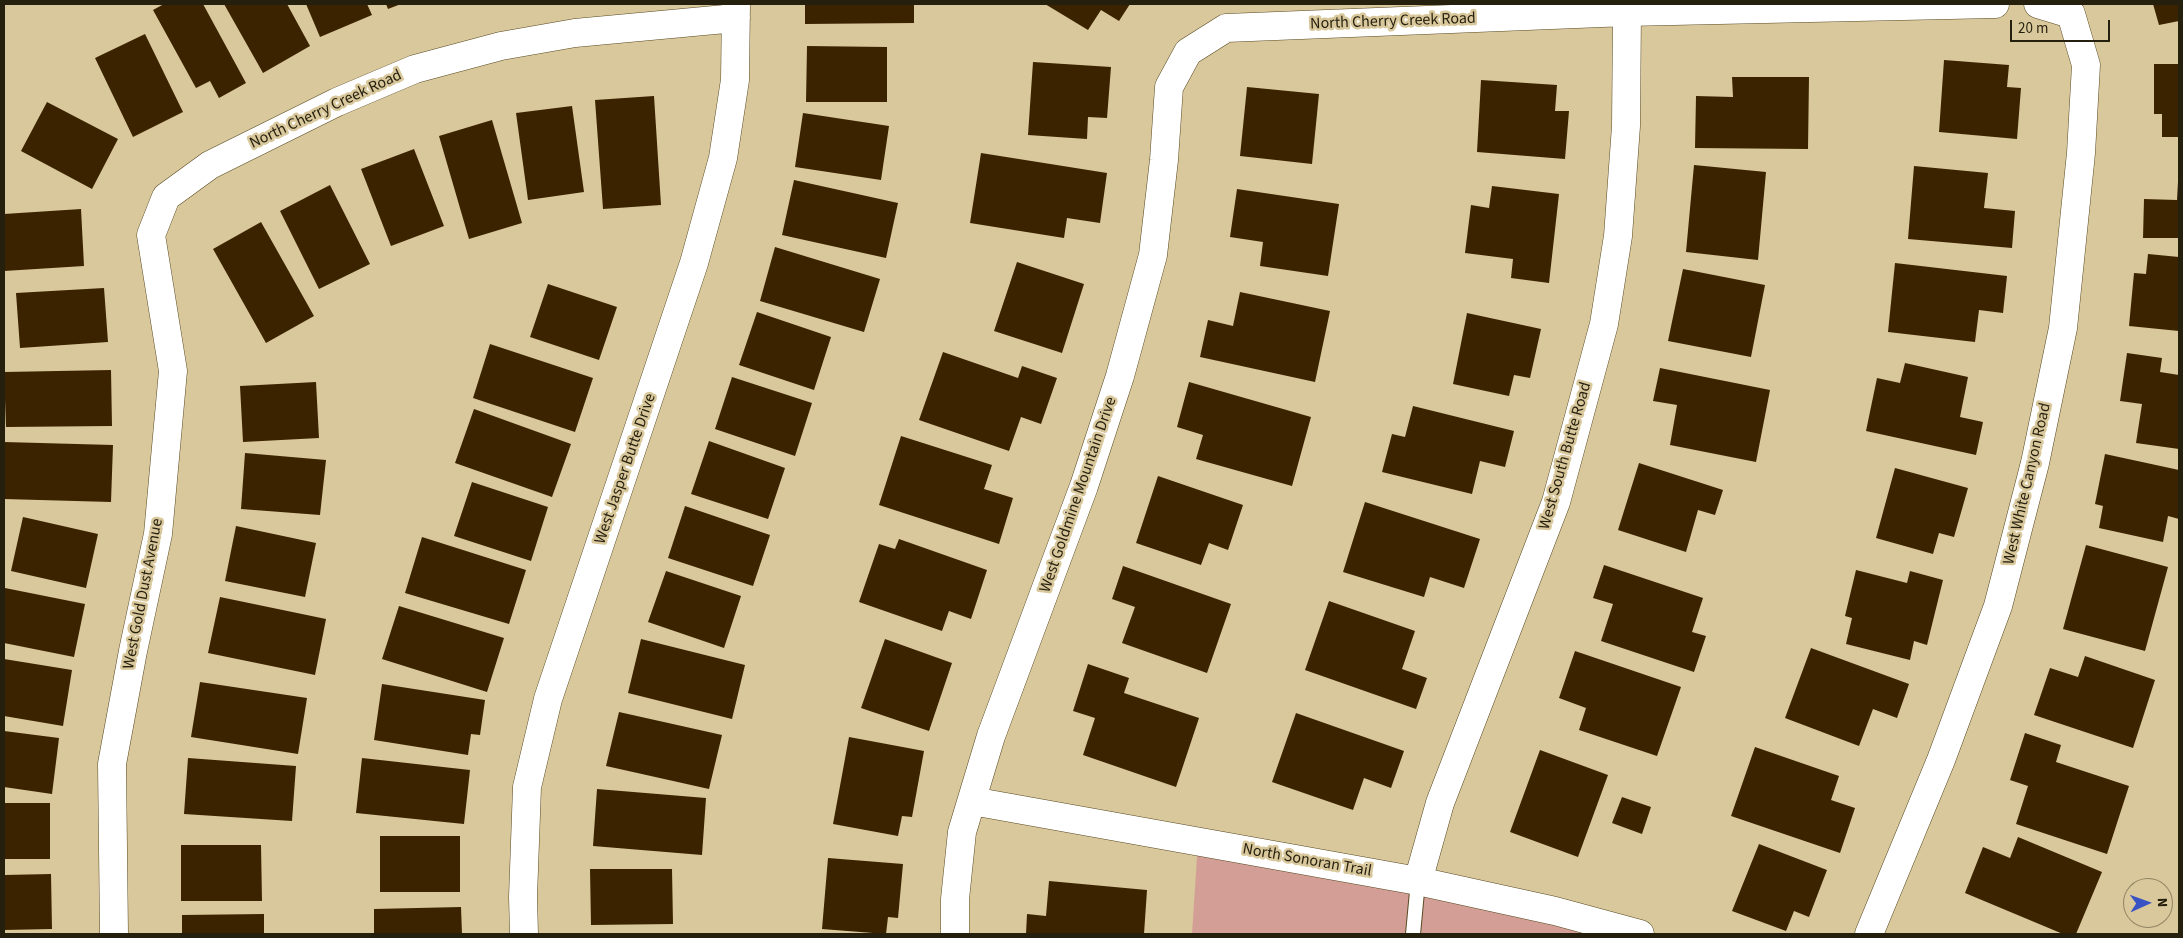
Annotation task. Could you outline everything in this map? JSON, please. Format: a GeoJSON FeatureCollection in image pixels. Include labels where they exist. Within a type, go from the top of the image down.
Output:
{"type":"FeatureCollection","features":[{"type":"Feature","properties":{"kind":"street","name":"North Cherry Creek Road"},"geometry":{"type":"LineString","coordinates":[[1188,52],[1226,28],[1627,12],[1995,4]]}},
{"type":"Feature","properties":{"kind":"street","name":"West White Canyon Road"},"geometry":{"type":"LineString","coordinates":[[1869,934],[1941,760],[1998,606],[2035,463],[2062,328],[2081,153],[2086,65],[2071,14],[2038,4]]}},
{"type":"Feature","properties":{"kind":"street","name":"North Cherry Creek Road"},"geometry":{"type":"LineString","coordinates":[[166,197],[210,166],[337,102],[415,69],[501,46],[575,33],[736,11]]}},
{"type":"Feature","properties":{"kind":"street","name":"West Jasper Butte Drive"},"geometry":{"type":"LineString","coordinates":[[524,934],[523,897],[527,787],[548,699],[694,263],[723,158],[735,80],[736,11]]}},
{"type":"Feature","properties":{"kind":"street","name":"West South Butte Road"},"geometry":{"type":"LineString","coordinates":[[1418,880],[1440,803],[1556,502],[1604,324],[1618,236],[1626,126],[1627,12]]}},
{"type":"Feature","properties":{"kind":"street","name":"West Goldmine Mountain Drive"},"geometry":{"type":"LineString","coordinates":[[955,934],[954,900],[962,832],[991,736],[1084,486],[1120,376],[1153,255],[1164,160],[1169,87],[1188,52]]}},
{"type":"Feature","properties":{"kind":"street","name":"West Gold Dust Avenue"},"geometry":{"type":"LineString","coordinates":[[114,934],[112,764],[158,534],[172,371],[151,235],[166,197]]}},
{"type":"Feature","properties":{"kind":"street","name":"North Sonoran Trail"},"geometry":{"type":"LineString","coordinates":[[972,801],[1418,880],[1555,910],[1640,934]]}},
{"type":"Feature","properties":{"kind":"lane"},"geometry":{"type":"LineString","coordinates":[[1412,934],[1418,880]]}},
{"type":"Feature","properties":{"kind":"shaded area"},"geometry":{"type":"Polygon","coordinates":[[[1198,842],[1640,934],[1192,934],[1198,842]]]}},
{"type":"Feature","properties":{"kind":"building"},"geometry":{"type":"Polygon","coordinates":[[[164,4],[203,4],[246,83],[219,98],[210,81],[196,88],[153,10],[164,4]]]}},
{"type":"Feature","properties":{"kind":"building"},"geometry":{"type":"Polygon","coordinates":[[[224,4],[287,4],[310,46],[263,73],[224,4]]]}},
{"type":"Feature","properties":{"kind":"building"},"geometry":{"type":"Polygon","coordinates":[[[306,4],[367,4],[372,15],[320,37],[306,4]]]}},
{"type":"Feature","properties":{"kind":"building"},"geometry":{"type":"Polygon","coordinates":[[[386,4],[401,4],[388,9],[386,4]]]}},
{"type":"Feature","properties":{"kind":"building"},"geometry":{"type":"Polygon","coordinates":[[[805,4],[914,4],[914,23],[805,24],[805,4]]]}},
{"type":"Feature","properties":{"kind":"building"},"geometry":{"type":"Polygon","coordinates":[[[1045,4],[1130,4],[1119,21],[1101,10],[1088,30],[1045,4]]]}},
{"type":"Feature","properties":{"kind":"building"},"geometry":{"type":"Polygon","coordinates":[[[2153,4],[2179,4],[2179,21],[2159,25],[2153,4]]]}},
{"type":"Feature","properties":{"kind":"building"},"geometry":{"type":"Polygon","coordinates":[[[145,34],[183,112],[133,137],[95,58],[145,34]]]}},
{"type":"Feature","properties":{"kind":"building"},"geometry":{"type":"Polygon","coordinates":[[[807,46],[887,47],[887,102],[806,102],[807,46]]]}},
{"type":"Feature","properties":{"kind":"building"},"geometry":{"type":"Polygon","coordinates":[[[1944,60],[2009,65],[2007,87],[2021,88],[2017,139],[1939,132],[1944,60]]]}},
{"type":"Feature","properties":{"kind":"building"},"geometry":{"type":"Polygon","coordinates":[[[1033,62],[1111,67],[1107,118],[1088,117],[1087,139],[1028,135],[1033,62]]]}},
{"type":"Feature","properties":{"kind":"building"},"geometry":{"type":"Polygon","coordinates":[[[2154,64],[2179,64],[2179,137],[2162,137],[2162,114],[2154,114],[2154,64]]]}},
{"type":"Feature","properties":{"kind":"building"},"geometry":{"type":"Polygon","coordinates":[[[1732,77],[1809,77],[1808,149],[1695,148],[1696,96],[1733,97],[1732,77]]]}},
{"type":"Feature","properties":{"kind":"building"},"geometry":{"type":"Polygon","coordinates":[[[1481,80],[1557,85],[1555,111],[1569,111],[1565,159],[1477,152],[1481,80]]]}},
{"type":"Feature","properties":{"kind":"building"},"geometry":{"type":"Polygon","coordinates":[[[1247,87],[1319,94],[1312,164],[1240,156],[1247,87]]]}},
{"type":"Feature","properties":{"kind":"building"},"geometry":{"type":"Polygon","coordinates":[[[654,96],[661,205],[603,209],[595,100],[654,96]]]}},
{"type":"Feature","properties":{"kind":"building"},"geometry":{"type":"Polygon","coordinates":[[[47,102],[118,139],[92,189],[21,151],[47,102]]]}},
{"type":"Feature","properties":{"kind":"building"},"geometry":{"type":"Polygon","coordinates":[[[572,106],[584,192],[528,200],[516,113],[572,106]]]}},
{"type":"Feature","properties":{"kind":"building"},"geometry":{"type":"Polygon","coordinates":[[[803,113],[889,126],[881,180],[795,167],[803,113]]]}},
{"type":"Feature","properties":{"kind":"building"},"geometry":{"type":"Polygon","coordinates":[[[492,120],[522,223],[469,239],[439,136],[492,120]]]}},
{"type":"Feature","properties":{"kind":"building"},"geometry":{"type":"Polygon","coordinates":[[[414,149],[444,226],[391,246],[361,169],[414,149]]]}},
{"type":"Feature","properties":{"kind":"building"},"geometry":{"type":"Polygon","coordinates":[[[981,153],[1107,173],[1100,223],[1067,218],[1064,238],[970,223],[981,153]]]}},
{"type":"Feature","properties":{"kind":"building"},"geometry":{"type":"Polygon","coordinates":[[[1694,165],[1766,172],[1758,260],[1686,252],[1694,165]]]}},
{"type":"Feature","properties":{"kind":"building"},"geometry":{"type":"Polygon","coordinates":[[[1914,166],[1988,173],[1984,208],[2015,211],[2012,248],[1908,239],[1914,166]]]}},
{"type":"Feature","properties":{"kind":"building"},"geometry":{"type":"Polygon","coordinates":[[[794,180],[898,203],[886,258],[782,235],[794,180]]]}},
{"type":"Feature","properties":{"kind":"building"},"geometry":{"type":"Polygon","coordinates":[[[2178,182],[2179,238],[2143,238],[2144,199],[2177,200],[2178,182]]]}},
{"type":"Feature","properties":{"kind":"building"},"geometry":{"type":"Polygon","coordinates":[[[330,185],[370,264],[319,289],[280,211],[330,185]]]}},
{"type":"Feature","properties":{"kind":"building"},"geometry":{"type":"Polygon","coordinates":[[[1492,186],[1559,194],[1549,283],[1511,278],[1513,259],[1465,253],[1471,205],[1489,208],[1492,186]]]}},
{"type":"Feature","properties":{"kind":"building"},"geometry":{"type":"Polygon","coordinates":[[[1237,189],[1339,204],[1328,276],[1260,266],[1263,242],[1230,237],[1237,189]]]}},
{"type":"Feature","properties":{"kind":"building"},"geometry":{"type":"Polygon","coordinates":[[[81,209],[84,266],[4,271],[4,214],[81,209]]]}},
{"type":"Feature","properties":{"kind":"building"},"geometry":{"type":"Polygon","coordinates":[[[261,222],[314,316],[266,343],[213,249],[261,222]]]}},
{"type":"Feature","properties":{"kind":"building"},"geometry":{"type":"Polygon","coordinates":[[[775,247],[880,279],[864,332],[760,301],[775,247]]]}},
{"type":"Feature","properties":{"kind":"building"},"geometry":{"type":"Polygon","coordinates":[[[2148,254],[2179,257],[2179,331],[2129,326],[2134,273],[2146,274],[2148,254]]]}},
{"type":"Feature","properties":{"kind":"building"},"geometry":{"type":"Polygon","coordinates":[[[1017,262],[1084,284],[1062,353],[994,331],[1017,262]]]}},
{"type":"Feature","properties":{"kind":"building"},"geometry":{"type":"Polygon","coordinates":[[[1895,263],[2007,276],[2003,313],[1979,310],[1975,342],[1888,332],[1895,263]]]}},
{"type":"Feature","properties":{"kind":"building"},"geometry":{"type":"Polygon","coordinates":[[[1683,269],[1765,285],[1751,357],[1668,341],[1683,269]]]}},
{"type":"Feature","properties":{"kind":"building"},"geometry":{"type":"Polygon","coordinates":[[[548,284],[617,307],[599,360],[530,337],[548,284]]]}},
{"type":"Feature","properties":{"kind":"building"},"geometry":{"type":"Polygon","coordinates":[[[104,288],[108,342],[20,348],[16,293],[104,288]]]}},
{"type":"Feature","properties":{"kind":"building"},"geometry":{"type":"Polygon","coordinates":[[[1240,292],[1330,311],[1315,382],[1200,357],[1208,320],[1233,326],[1240,292]]]}},
{"type":"Feature","properties":{"kind":"building"},"geometry":{"type":"Polygon","coordinates":[[[757,312],[831,337],[814,390],[739,365],[757,312]]]}},
{"type":"Feature","properties":{"kind":"building"},"geometry":{"type":"Polygon","coordinates":[[[1467,313],[1541,329],[1530,378],[1514,375],[1509,396],[1453,384],[1467,313]]]}},
{"type":"Feature","properties":{"kind":"building"},"geometry":{"type":"Polygon","coordinates":[[[490,344],[593,378],[575,432],[473,398],[490,344]]]}},
{"type":"Feature","properties":{"kind":"building"},"geometry":{"type":"Polygon","coordinates":[[[943,352],[1018,378],[1022,366],[1057,378],[1041,424],[1021,417],[1009,451],[919,420],[943,352]]]}},
{"type":"Feature","properties":{"kind":"building"},"geometry":{"type":"Polygon","coordinates":[[[2127,353],[2162,358],[2160,372],[2179,375],[2179,449],[2136,443],[2142,404],[2120,401],[2127,353]]]}},
{"type":"Feature","properties":{"kind":"building"},"geometry":{"type":"Polygon","coordinates":[[[1905,363],[1968,377],[1960,417],[1983,422],[1976,455],[1866,431],[1877,378],[1900,383],[1905,363]]]}},
{"type":"Feature","properties":{"kind":"building"},"geometry":{"type":"Polygon","coordinates":[[[1660,368],[1770,390],[1756,462],[1670,445],[1677,405],[1653,401],[1660,368]]]}},
{"type":"Feature","properties":{"kind":"building"},"geometry":{"type":"Polygon","coordinates":[[[111,370],[112,426],[6,427],[4,372],[111,370]]]}},
{"type":"Feature","properties":{"kind":"building"},"geometry":{"type":"Polygon","coordinates":[[[732,377],[812,403],[795,456],[715,429],[732,377]]]}},
{"type":"Feature","properties":{"kind":"building"},"geometry":{"type":"Polygon","coordinates":[[[316,382],[319,438],[243,442],[240,386],[316,382]]]}},
{"type":"Feature","properties":{"kind":"building"},"geometry":{"type":"Polygon","coordinates":[[[1189,382],[1311,417],[1292,486],[1196,459],[1203,435],[1177,427],[1189,382]]]}},
{"type":"Feature","properties":{"kind":"building"},"geometry":{"type":"Polygon","coordinates":[[[1413,406],[1514,431],[1505,467],[1480,461],[1472,494],[1382,472],[1392,434],[1405,437],[1413,406]]]}},
{"type":"Feature","properties":{"kind":"building"},"geometry":{"type":"Polygon","coordinates":[[[474,409],[571,444],[552,497],[455,463],[474,409]]]}},
{"type":"Feature","properties":{"kind":"building"},"geometry":{"type":"Polygon","coordinates":[[[901,436],[992,465],[984,489],[1013,498],[999,544],[879,505],[901,436]]]}},
{"type":"Feature","properties":{"kind":"building"},"geometry":{"type":"Polygon","coordinates":[[[709,441],[785,468],[768,519],[691,494],[709,441]]]}},
{"type":"Feature","properties":{"kind":"building"},"geometry":{"type":"Polygon","coordinates":[[[4,442],[113,445],[111,502],[4,499],[4,442]]]}},
{"type":"Feature","properties":{"kind":"building"},"geometry":{"type":"Polygon","coordinates":[[[245,453],[326,460],[320,515],[241,509],[245,453]]]}},
{"type":"Feature","properties":{"kind":"building"},"geometry":{"type":"Polygon","coordinates":[[[2105,454],[2179,470],[2179,519],[2168,516],[2163,542],[2099,528],[2103,506],[2095,504],[2105,454]]]}},
{"type":"Feature","properties":{"kind":"building"},"geometry":{"type":"Polygon","coordinates":[[[1639,463],[1723,490],[1715,515],[1698,510],[1686,552],[1618,530],[1639,463]]]}},
{"type":"Feature","properties":{"kind":"building"},"geometry":{"type":"Polygon","coordinates":[[[1895,468],[1968,488],[1954,537],[1939,533],[1933,554],[1876,538],[1895,468]]]}},
{"type":"Feature","properties":{"kind":"building"},"geometry":{"type":"Polygon","coordinates":[[[1158,476],[1243,505],[1228,550],[1209,543],[1201,565],[1136,543],[1158,476]]]}},
{"type":"Feature","properties":{"kind":"building"},"geometry":{"type":"Polygon","coordinates":[[[472,482],[548,507],[531,561],[454,536],[472,482]]]}},
{"type":"Feature","properties":{"kind":"building"},"geometry":{"type":"Polygon","coordinates":[[[1365,502],[1480,539],[1464,588],[1430,577],[1424,597],[1343,572],[1365,502]]]}},
{"type":"Feature","properties":{"kind":"building"},"geometry":{"type":"Polygon","coordinates":[[[685,506],[770,535],[753,586],[668,558],[685,506]]]}},
{"type":"Feature","properties":{"kind":"building"},"geometry":{"type":"Polygon","coordinates":[[[23,517],[98,534],[86,588],[11,571],[23,517]]]}},
{"type":"Feature","properties":{"kind":"building"},"geometry":{"type":"Polygon","coordinates":[[[236,526],[316,543],[305,597],[225,581],[236,526]]]}},
{"type":"Feature","properties":{"kind":"building"},"geometry":{"type":"Polygon","coordinates":[[[422,537],[526,570],[509,624],[405,593],[422,537]]]}},
{"type":"Feature","properties":{"kind":"building"},"geometry":{"type":"Polygon","coordinates":[[[899,539],[987,570],[971,619],[949,611],[942,631],[859,602],[879,544],[895,549],[899,539]]]}},
{"type":"Feature","properties":{"kind":"building"},"geometry":{"type":"Polygon","coordinates":[[[2086,545],[2168,567],[2145,651],[2063,629],[2086,545]]]}},
{"type":"Feature","properties":{"kind":"building"},"geometry":{"type":"Polygon","coordinates":[[[1604,565],[1703,598],[1692,632],[1706,636],[1694,672],[1601,641],[1613,604],[1593,598],[1604,565]]]}},
{"type":"Feature","properties":{"kind":"building"},"geometry":{"type":"Polygon","coordinates":[[[1123,566],[1231,604],[1207,673],[1122,643],[1135,607],[1112,599],[1123,566]]]}},
{"type":"Feature","properties":{"kind":"building"},"geometry":{"type":"Polygon","coordinates":[[[1856,570],[1907,583],[1910,571],[1943,580],[1927,645],[1914,641],[1910,660],[1846,644],[1852,618],[1845,616],[1856,570]]]}},
{"type":"Feature","properties":{"kind":"building"},"geometry":{"type":"Polygon","coordinates":[[[666,571],[741,596],[724,648],[648,622],[666,571]]]}},
{"type":"Feature","properties":{"kind":"building"},"geometry":{"type":"Polygon","coordinates":[[[5,588],[85,604],[74,657],[4,643],[5,588]]]}},
{"type":"Feature","properties":{"kind":"building"},"geometry":{"type":"Polygon","coordinates":[[[220,597],[326,619],[315,675],[208,653],[220,597]]]}},
{"type":"Feature","properties":{"kind":"building"},"geometry":{"type":"Polygon","coordinates":[[[1329,601],[1415,631],[1402,669],[1427,678],[1416,709],[1305,670],[1329,601]]]}},
{"type":"Feature","properties":{"kind":"building"},"geometry":{"type":"Polygon","coordinates":[[[399,606],[504,638],[487,692],[382,659],[399,606]]]}},
{"type":"Feature","properties":{"kind":"building"},"geometry":{"type":"Polygon","coordinates":[[[641,639],[745,665],[732,719],[628,693],[641,639]]]}},
{"type":"Feature","properties":{"kind":"building"},"geometry":{"type":"Polygon","coordinates":[[[885,639],[952,663],[929,731],[861,708],[885,639]]]}},
{"type":"Feature","properties":{"kind":"building"},"geometry":{"type":"Polygon","coordinates":[[[1811,648],[1909,684],[1897,718],[1873,709],[1859,746],[1785,718],[1811,648]]]}},
{"type":"Feature","properties":{"kind":"building"},"geometry":{"type":"Polygon","coordinates":[[[1575,651],[1681,687],[1657,756],[1579,730],[1586,708],[1559,698],[1575,651]]]}},
{"type":"Feature","properties":{"kind":"building"},"geometry":{"type":"Polygon","coordinates":[[[2085,656],[2155,680],[2133,748],[2034,715],[2050,668],[2078,677],[2085,656]]]}},
{"type":"Feature","properties":{"kind":"building"},"geometry":{"type":"Polygon","coordinates":[[[4,659],[72,670],[63,726],[4,716],[4,659]]]}},
{"type":"Feature","properties":{"kind":"building"},"geometry":{"type":"Polygon","coordinates":[[[1088,664],[1129,678],[1124,693],[1199,718],[1176,787],[1083,755],[1095,718],[1073,711],[1088,664]]]}},
{"type":"Feature","properties":{"kind":"building"},"geometry":{"type":"Polygon","coordinates":[[[200,682],[307,698],[298,754],[191,737],[200,682]]]}},
{"type":"Feature","properties":{"kind":"building"},"geometry":{"type":"Polygon","coordinates":[[[382,684],[485,700],[480,735],[471,734],[468,755],[374,740],[382,684]]]}},
{"type":"Feature","properties":{"kind":"building"},"geometry":{"type":"Polygon","coordinates":[[[619,712],[722,735],[709,789],[606,766],[619,712]]]}},
{"type":"Feature","properties":{"kind":"building"},"geometry":{"type":"Polygon","coordinates":[[[1296,713],[1404,751],[1391,788],[1364,778],[1353,810],[1272,782],[1296,713]]]}},
{"type":"Feature","properties":{"kind":"building"},"geometry":{"type":"Polygon","coordinates":[[[4,731],[59,738],[52,794],[4,787],[4,731]]]}},
{"type":"Feature","properties":{"kind":"building"},"geometry":{"type":"Polygon","coordinates":[[[2025,733],[2061,745],[2056,762],[2129,786],[2107,854],[2016,824],[2028,786],[2010,780],[2025,733]]]}},
{"type":"Feature","properties":{"kind":"building"},"geometry":{"type":"Polygon","coordinates":[[[849,737],[924,751],[912,817],[902,816],[898,836],[833,824],[849,737]]]}},
{"type":"Feature","properties":{"kind":"building"},"geometry":{"type":"Polygon","coordinates":[[[1755,747],[1839,776],[1831,800],[1855,808],[1840,853],[1731,816],[1755,747]]]}},
{"type":"Feature","properties":{"kind":"building"},"geometry":{"type":"Polygon","coordinates":[[[1540,750],[1608,775],[1578,857],[1510,832],[1540,750]]]}},
{"type":"Feature","properties":{"kind":"building"},"geometry":{"type":"Polygon","coordinates":[[[188,758],[296,766],[292,821],[184,814],[188,758]]]}},
{"type":"Feature","properties":{"kind":"building"},"geometry":{"type":"Polygon","coordinates":[[[362,758],[470,770],[464,824],[356,813],[362,758]]]}},
{"type":"Feature","properties":{"kind":"building"},"geometry":{"type":"Polygon","coordinates":[[[597,789],[706,798],[702,855],[593,846],[597,789]]]}},
{"type":"Feature","properties":{"kind":"building"},"geometry":{"type":"Polygon","coordinates":[[[1622,797],[1651,807],[1642,834],[1612,823],[1622,797]]]}},
{"type":"Feature","properties":{"kind":"building"},"geometry":{"type":"Polygon","coordinates":[[[4,803],[50,803],[50,859],[4,859],[4,803]]]}},
{"type":"Feature","properties":{"kind":"building"},"geometry":{"type":"Polygon","coordinates":[[[380,836],[460,836],[460,892],[380,892],[380,836]]]}},
{"type":"Feature","properties":{"kind":"building"},"geometry":{"type":"Polygon","coordinates":[[[2018,837],[2102,872],[2076,934],[2063,934],[1965,893],[1983,847],[2010,858],[2018,837]]]}},
{"type":"Feature","properties":{"kind":"building"},"geometry":{"type":"Polygon","coordinates":[[[1759,844],[1827,870],[1809,917],[1794,911],[1786,931],[1732,911],[1759,844]]]}},
{"type":"Feature","properties":{"kind":"building"},"geometry":{"type":"Polygon","coordinates":[[[181,845],[261,845],[262,901],[181,901],[181,845]]]}},
{"type":"Feature","properties":{"kind":"building"},"geometry":{"type":"Polygon","coordinates":[[[828,858],[903,864],[898,918],[888,917],[886,934],[822,929],[828,858]]]}},
{"type":"Feature","properties":{"kind":"building"},"geometry":{"type":"Polygon","coordinates":[[[590,869],[672,869],[673,924],[591,925],[590,869]]]}},
{"type":"Feature","properties":{"kind":"building"},"geometry":{"type":"Polygon","coordinates":[[[51,874],[52,929],[4,930],[4,875],[51,874]]]}},
{"type":"Feature","properties":{"kind":"building"},"geometry":{"type":"Polygon","coordinates":[[[1049,881],[1147,890],[1144,934],[1026,934],[1027,914],[1046,916],[1049,881]]]}},
{"type":"Feature","properties":{"kind":"building"},"geometry":{"type":"Polygon","coordinates":[[[461,907],[462,934],[374,934],[374,909],[461,907]]]}},
{"type":"Feature","properties":{"kind":"building"},"geometry":{"type":"Polygon","coordinates":[[[264,914],[264,934],[182,934],[182,915],[264,914]]]}}]}
